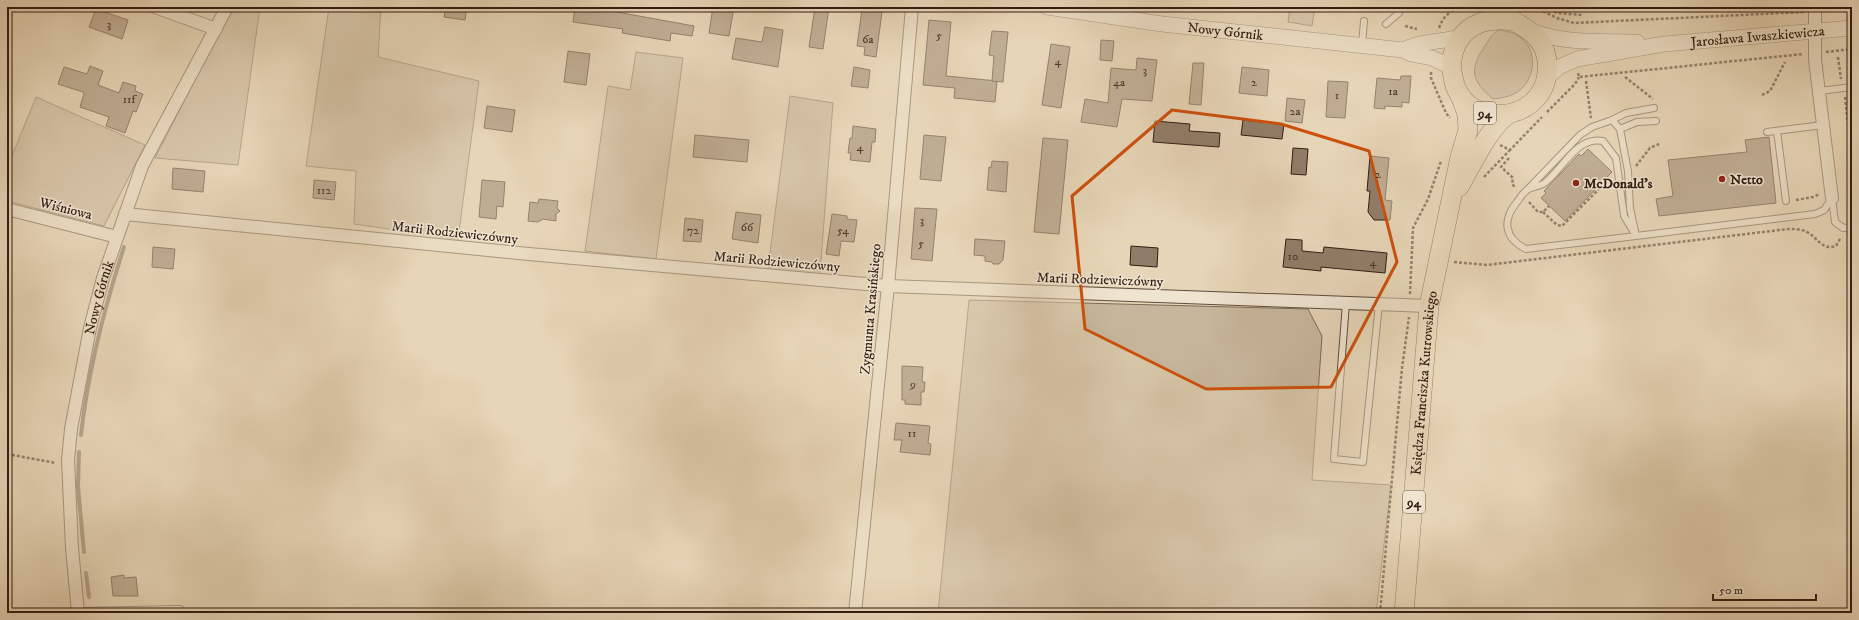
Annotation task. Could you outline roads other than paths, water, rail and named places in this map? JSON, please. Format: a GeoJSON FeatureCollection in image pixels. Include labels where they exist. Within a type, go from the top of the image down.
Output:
{"type":"FeatureCollection","features":[{"type":"Feature","properties":{"kind":"main road","name":"94"},"geometry":{"type":"LineString","coordinates":[[1466,33],[1491,20],[1508,14],[1532,32],[1544,48],[1547,68],[1546,78],[1541,91],[1532,103],[1507,115],[1493,115],[1481,112],[1469,105],[1460,95],[1454,82],[1451,67],[1454,52],[1475,18],[1475,7]]}},
{"type":"Feature","properties":{"kind":"main road","name":"Księdza Franciszka Kutrowskiego"},"geometry":{"type":"LineString","coordinates":[[1404,613],[1420,306],[1438,261],[1468,130],[1466,114],[1460,95]]}},
{"type":"Feature","properties":{"kind":"main road","name":"Księdza Franciszka Kutrowskiego"},"geometry":{"type":"LineString","coordinates":[[1451,203],[1484,144],[1501,119],[1507,115]]}},
{"type":"Feature","properties":{"kind":"street"},"geometry":{"type":"LineString","coordinates":[[155,7],[216,29]]}},
{"type":"Feature","properties":{"kind":"street","name":"Nowy Górnik"},"geometry":{"type":"LineString","coordinates":[[78,612],[72,548],[69,466],[71,429],[90,328],[117,237],[142,166],[227,7]]}},
{"type":"Feature","properties":{"kind":"street","name":"Zygmunta Krasińskiego"},"geometry":{"type":"LineString","coordinates":[[855,613],[888,286],[912,7]]}},
{"type":"Feature","properties":{"kind":"street","name":"Nowy Górnik"},"geometry":{"type":"LineString","coordinates":[[1047,7],[1162,24],[1403,50],[1411,54],[1432,58],[1451,67]]}},
{"type":"Feature","properties":{"kind":"street"},"geometry":{"type":"LineString","coordinates":[[1815,9],[1815,60],[1832,198]]}},
{"type":"Feature","properties":{"kind":"street","name":"Jarosława Iwaszkiewicza"},"geometry":{"type":"LineString","coordinates":[[1546,78],[1559,67],[1577,59],[1664,44],[1852,28]]}},
{"type":"Feature","properties":{"kind":"street","name":"Jarosława Iwaszkiewicza"},"geometry":{"type":"LineString","coordinates":[[1532,32],[1543,36],[1567,40],[1664,44]]}},
{"type":"Feature","properties":{"kind":"street","name":"Nowy Górnik"},"geometry":{"type":"LineString","coordinates":[[1403,50],[1412,45],[1436,43],[1466,33]]}},
{"type":"Feature","properties":{"kind":"street","name":"Wiśniowa"},"geometry":{"type":"LineString","coordinates":[[7,209],[117,237]]}},
{"type":"Feature","properties":{"kind":"street","name":"Marii Rodziewiczówny"},"geometry":{"type":"LineString","coordinates":[[125,214],[529,254],[888,286],[1420,306]]}},
{"type":"Feature","properties":{"kind":"lane"},"geometry":{"type":"LineString","coordinates":[[1386,24],[1399,13],[1400,7]]}},
{"type":"Feature","properties":{"kind":"lane"},"geometry":{"type":"LineString","coordinates":[[1362,46],[1364,21]]}},
{"type":"Feature","properties":{"kind":"lane"},"geometry":{"type":"LineString","coordinates":[[1819,91],[1852,87]]}},
{"type":"Feature","properties":{"kind":"lane"},"geometry":{"type":"LineString","coordinates":[[1654,108],[1626,113],[1592,127],[1580,135],[1527,190],[1507,216],[1507,227],[1511,237],[1518,245],[1526,249],[1815,214],[1824,210],[1832,198]]}},
{"type":"Feature","properties":{"kind":"lane"},"geometry":{"type":"LineString","coordinates":[[1612,120],[1620,129],[1628,171],[1630,208],[1636,236]]}},
{"type":"Feature","properties":{"kind":"lane"},"geometry":{"type":"LineString","coordinates":[[1620,129],[1637,122],[1656,121]]}},
{"type":"Feature","properties":{"kind":"lane"},"geometry":{"type":"LineString","coordinates":[[1767,132],[1823,125]]}},
{"type":"Feature","properties":{"kind":"lane"},"geometry":{"type":"LineString","coordinates":[[1777,131],[1786,201]]}},
{"type":"Feature","properties":{"kind":"lane"},"geometry":{"type":"LineString","coordinates":[[1527,190],[1546,183],[1575,151],[1589,141],[1603,141],[1616,158],[1624,216],[1636,236]]}},
{"type":"Feature","properties":{"kind":"lane"},"geometry":{"type":"LineString","coordinates":[[1832,198],[1835,222],[1843,228],[1852,227]]}},
{"type":"Feature","properties":{"kind":"lane"},"geometry":{"type":"LineString","coordinates":[[1346,303],[1334,459],[1363,462],[1379,304]]}},
{"type":"Feature","properties":{"kind":"lane"},"geometry":{"type":"LineString","coordinates":[[78,612],[180,608]]}},
{"type":"Feature","properties":{"kind":"waterway"},"geometry":{"type":"LineString","coordinates":[[81,435],[92,363],[110,293],[124,247]]}},
{"type":"Feature","properties":{"kind":"waterway"},"geometry":{"type":"LineString","coordinates":[[79,452],[78,487],[84,552]]}},
{"type":"Feature","properties":{"kind":"waterway"},"geometry":{"type":"LineString","coordinates":[[86,573],[89,597]]}},
{"type":"Feature","properties":{"kind":"place","name":"Netto"},"geometry":{"type":"Point","coordinates":[1722,179]}},
{"type":"Feature","properties":{"kind":"place","name":"McDonald's"},"geometry":{"type":"Point","coordinates":[1576,183]}}]}
